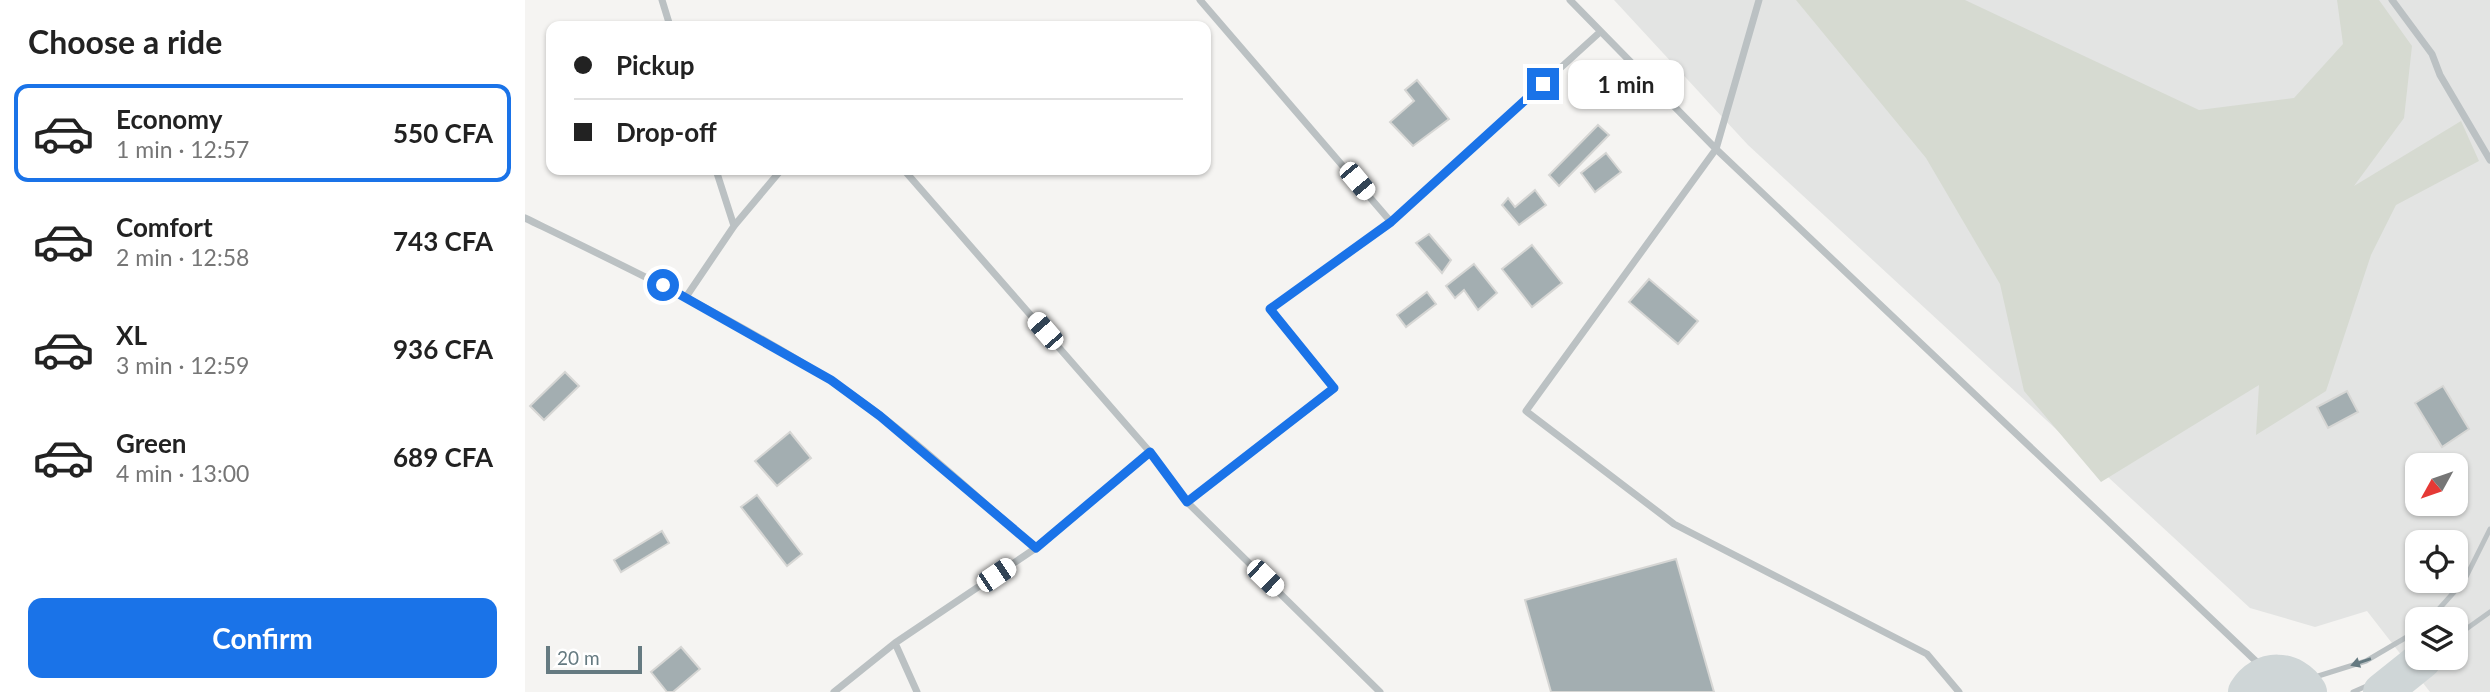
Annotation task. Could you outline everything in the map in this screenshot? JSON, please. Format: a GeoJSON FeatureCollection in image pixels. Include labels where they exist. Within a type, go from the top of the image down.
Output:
{"type":"FeatureCollection","features":[{"type":"Feature","properties":{"kind":"street"},"geometry":{"type":"LineString","coordinates":[[661,0],[668,21]]}},
{"type":"Feature","properties":{"kind":"street"},"geometry":{"type":"LineString","coordinates":[[1200,0],[1391,222]]}},
{"type":"Feature","properties":{"kind":"street"},"geometry":{"type":"LineString","coordinates":[[1570,0],[1716,149],[2281,685]]}},
{"type":"Feature","properties":{"kind":"street"},"geometry":{"type":"LineString","coordinates":[[1759,0],[1716,149],[1526,411],[1674,524],[1927,654],[1959,692]]}},
{"type":"Feature","properties":{"kind":"street"},"geometry":{"type":"LineString","coordinates":[[2392,0],[2432,54],[2440,75],[2490,160]]}},
{"type":"Feature","properties":{"kind":"street"},"geometry":{"type":"LineString","coordinates":[[1187,502],[1334,388],[1270,309],[1391,222],[1600,32]]}},
{"type":"Feature","properties":{"kind":"street"},"geometry":{"type":"LineString","coordinates":[[718,175],[734,226]]}},
{"type":"Feature","properties":{"kind":"street"},"geometry":{"type":"LineString","coordinates":[[686,297],[734,226],[777,175]]}},
{"type":"Feature","properties":{"kind":"street"},"geometry":{"type":"LineString","coordinates":[[908,175],[1150,452],[1187,502],[1380,692]]}},
{"type":"Feature","properties":{"kind":"street"},"geometry":{"type":"LineString","coordinates":[[525,218],[686,297],[831,380],[880,416],[1036,548]]}},
{"type":"Feature","properties":{"kind":"street"},"geometry":{"type":"LineString","coordinates":[[834,692],[895,643],[1036,548],[1150,452]]}},
{"type":"Feature","properties":{"kind":"street"},"geometry":{"type":"LineString","coordinates":[[895,643],[917,692]]}},
{"type":"Feature","properties":{"kind":"street"},"geometry":{"type":"LineString","coordinates":[[2382,683],[2405,664]]}},
{"type":"Feature","properties":{"kind":"lane"},"geometry":{"type":"LineString","coordinates":[[2440,607],[2464,580],[2490,529]]}},
{"type":"Feature","properties":{"kind":"lane"},"geometry":{"type":"LineString","coordinates":[[2468,627],[2490,612]]}},
{"type":"Feature","properties":{"kind":"lane"},"geometry":{"type":"LineString","coordinates":[[2281,685],[2366,661],[2405,653]]}},
{"type":"Feature","properties":{"kind":"lane"},"geometry":{"type":"LineString","coordinates":[[2353,692],[2382,683]]}},
{"type":"Feature","properties":{"kind":"shaded area"},"geometry":{"type":"Polygon","coordinates":[[[1614,0],[2490,0],[2490,692],[2430,692],[2413,670],[2468,670],[2468,607],[2405,607],[2405,660],[2367,611],[2315,627],[2250,608],[1748,145],[1614,0]]]}},
{"type":"Feature","properties":{"kind":"shaded area"},"geometry":{"type":"Polygon","coordinates":[[[1796,0],[1965,0],[2199,110],[2294,98],[2343,44],[2337,0],[2379,0],[2412,46],[2404,118],[2354,186],[2461,121],[2479,161],[2396,205],[2371,255],[2326,391],[2256,435],[2259,385],[2101,482],[2024,391],[2000,284],[1926,158],[1796,0]]]}},
{"type":"Feature","properties":{"kind":"building"},"geometry":{"type":"Polygon","coordinates":[[[1417,80],[1449,119],[1413,146],[1390,122],[1414,101],[1405,90],[1417,80]]]}},
{"type":"Feature","properties":{"kind":"building"},"geometry":{"type":"Polygon","coordinates":[[[1598,125],[1609,135],[1559,186],[1549,175],[1598,125]]]}},
{"type":"Feature","properties":{"kind":"building"},"geometry":{"type":"Polygon","coordinates":[[[1606,153],[1621,172],[1595,192],[1581,173],[1606,153]]]}},
{"type":"Feature","properties":{"kind":"building"},"geometry":{"type":"Polygon","coordinates":[[[1535,190],[1546,205],[1519,225],[1502,205],[1508,198],[1515,207],[1535,190]]]}},
{"type":"Feature","properties":{"kind":"building"},"geometry":{"type":"Polygon","coordinates":[[[1429,234],[1451,260],[1442,273],[1416,243],[1429,234]]]}},
{"type":"Feature","properties":{"kind":"building"},"geometry":{"type":"Polygon","coordinates":[[[1532,245],[1562,283],[1532,307],[1502,269],[1532,245]]]}},
{"type":"Feature","properties":{"kind":"building"},"geometry":{"type":"Polygon","coordinates":[[[1474,264],[1497,293],[1478,310],[1464,290],[1455,298],[1446,286],[1474,264]]]}},
{"type":"Feature","properties":{"kind":"building"},"geometry":{"type":"Polygon","coordinates":[[[1649,279],[1698,321],[1678,344],[1629,302],[1649,279]]]}},
{"type":"Feature","properties":{"kind":"building"},"geometry":{"type":"Polygon","coordinates":[[[1427,292],[1436,304],[1406,327],[1397,315],[1427,292]]]}},
{"type":"Feature","properties":{"kind":"building"},"geometry":{"type":"Polygon","coordinates":[[[565,372],[579,386],[544,420],[530,406],[565,372]]]}},
{"type":"Feature","properties":{"kind":"building"},"geometry":{"type":"Polygon","coordinates":[[[2443,386],[2469,429],[2442,447],[2415,403],[2443,386]]]}},
{"type":"Feature","properties":{"kind":"building"},"geometry":{"type":"Polygon","coordinates":[[[2347,391],[2358,412],[2328,428],[2317,407],[2347,391]]]}},
{"type":"Feature","properties":{"kind":"building"},"geometry":{"type":"Polygon","coordinates":[[[790,432],[811,458],[777,486],[755,461],[790,432]]]}},
{"type":"Feature","properties":{"kind":"building"},"geometry":{"type":"Polygon","coordinates":[[[757,495],[802,554],[787,566],[741,507],[757,495]]]}},
{"type":"Feature","properties":{"kind":"building"},"geometry":{"type":"Polygon","coordinates":[[[662,531],[669,543],[621,572],[614,560],[662,531]]]}},
{"type":"Feature","properties":{"kind":"building"},"geometry":{"type":"Polygon","coordinates":[[[1676,559],[1714,692],[1551,692],[1525,600],[1676,559]]]}},
{"type":"Feature","properties":{"kind":"building"},"geometry":{"type":"Polygon","coordinates":[[[681,647],[700,669],[673,692],[667,692],[651,672],[681,647]]]}},
{"type":"Feature","properties":{"kind":"route"},"geometry":{"type":"LineString","coordinates":[[663,285],[831,380],[880,416],[1036,548],[1150,452],[1187,502],[1334,388],[1270,309],[1391,222],[1543,84]]}}]}
